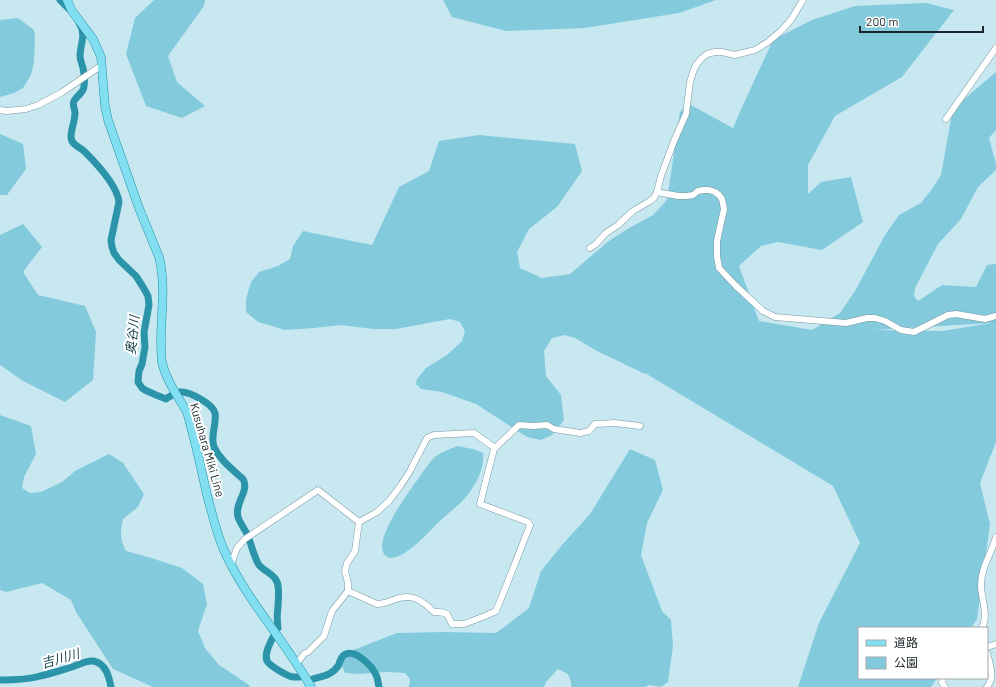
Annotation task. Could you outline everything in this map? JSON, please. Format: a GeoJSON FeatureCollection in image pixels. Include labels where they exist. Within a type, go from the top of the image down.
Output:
{"type":"FeatureCollection","features":[{"type":"Feature","properties":{"kind":"main road","name":"Kusuhara Miki Line"},"geometry":{"type":"LineString","coordinates":[[67,0],[72,11],[93,39],[101,57],[105,106],[108,120],[138,208],[159,257],[163,284],[161,336],[162,362],[165,373],[187,412],[218,535],[231,564],[247,591],[297,663],[311,687]]}},
{"type":"Feature","properties":{"kind":"street"},"geometry":{"type":"LineString","coordinates":[[590,248],[633,211],[654,198],[661,176],[686,114],[690,82],[693,72],[696,65],[702,58],[707,54],[714,52],[735,55],[754,50],[768,42],[791,20],[803,0]]}},
{"type":"Feature","properties":{"kind":"street"},"geometry":{"type":"LineString","coordinates":[[946,119],[996,48]]}},
{"type":"Feature","properties":{"kind":"street"},"geometry":{"type":"LineString","coordinates":[[0,110],[26,110],[38,105],[61,93],[102,65]]}},
{"type":"Feature","properties":{"kind":"street"},"geometry":{"type":"LineString","coordinates":[[657,192],[687,196],[704,190],[709,190],[719,194],[722,199],[724,209],[717,241],[719,268],[721,272],[768,314],[780,318],[846,323],[867,318],[875,318],[885,321],[901,330],[914,332],[948,315],[956,314],[985,319],[996,316]]}},
{"type":"Feature","properties":{"kind":"street"},"geometry":{"type":"LineString","coordinates":[[348,591],[377,604],[407,596],[418,599],[434,612],[447,614],[452,624],[464,624],[496,611],[530,525],[528,522],[480,504],[495,448],[519,425],[547,425],[554,429],[580,433],[589,431],[595,424],[615,423],[640,426]]}},
{"type":"Feature","properties":{"kind":"street"},"geometry":{"type":"LineString","coordinates":[[359,522],[377,512],[389,502],[407,476],[427,438],[434,435],[474,433],[495,448]]}},
{"type":"Feature","properties":{"kind":"street"},"geometry":{"type":"LineString","coordinates":[[231,564],[237,548],[245,539],[318,490],[359,522]]}},
{"type":"Feature","properties":{"kind":"street"},"geometry":{"type":"LineString","coordinates":[[297,663],[305,653],[308,652],[324,636],[332,611],[348,591],[346,571],[347,563],[355,551],[359,522]]}},
{"type":"Feature","properties":{"kind":"street"},"geometry":{"type":"LineString","coordinates":[[982,627],[985,617],[981,584],[984,566],[996,537]]}},
{"type":"Feature","properties":{"kind":"street"},"geometry":{"type":"LineString","coordinates":[[987,687],[990,683],[992,674],[988,657]]}},
{"type":"Feature","properties":{"kind":"green space"},"geometry":{"type":"Polygon","coordinates":[[[154,0],[205,0],[204,6],[168,56],[177,82],[205,106],[182,118],[146,106],[126,54],[135,18],[154,0]]]}},
{"type":"Feature","properties":{"kind":"green space"},"geometry":{"type":"Polygon","coordinates":[[[443,0],[716,0],[679,13],[585,28],[506,31],[452,17],[443,0]]]}},
{"type":"Feature","properties":{"kind":"green space"},"geometry":{"type":"Polygon","coordinates":[[[926,3],[954,10],[902,77],[835,116],[808,165],[808,194],[821,182],[851,177],[863,222],[822,250],[778,242],[761,246],[739,266],[759,321],[812,330],[840,313],[855,291],[885,235],[899,215],[921,203],[941,175],[951,119],[955,107],[996,72],[996,130],[989,138],[996,164],[996,170],[978,187],[961,219],[938,244],[915,288],[914,296],[918,301],[942,285],[976,287],[987,265],[996,264],[996,442],[980,483],[990,524],[977,619],[972,627],[858,627],[858,679],[936,679],[931,687],[798,687],[819,623],[860,543],[833,486],[645,373],[597,351],[575,338],[565,335],[552,338],[544,351],[546,376],[561,395],[564,420],[552,435],[541,440],[527,437],[476,404],[442,392],[421,389],[416,384],[417,379],[426,368],[447,355],[462,341],[465,331],[460,322],[450,319],[396,329],[373,329],[341,325],[285,330],[258,322],[246,312],[246,299],[251,282],[259,272],[278,266],[290,259],[293,246],[303,231],[372,245],[399,187],[429,171],[439,141],[479,135],[575,144],[582,171],[557,207],[529,229],[517,252],[520,268],[542,278],[570,274],[610,240],[653,215],[667,200],[680,112],[687,103],[733,128],[773,40],[812,20],[855,6],[926,3]],[[992,323],[874,330],[942,331],[992,323]]]}},
{"type":"Feature","properties":{"kind":"green space"},"geometry":{"type":"Polygon","coordinates":[[[18,18],[34,30],[34,62],[31,75],[23,88],[14,93],[0,97],[0,20],[18,18]]]}},
{"type":"Feature","properties":{"kind":"green space"},"geometry":{"type":"Polygon","coordinates":[[[0,134],[23,144],[26,169],[7,195],[0,195],[0,134]]]}},
{"type":"Feature","properties":{"kind":"green space"},"geometry":{"type":"Polygon","coordinates":[[[23,224],[42,247],[23,272],[38,295],[85,306],[96,332],[93,380],[65,402],[23,381],[0,365],[0,235],[23,224]]]}},
{"type":"Feature","properties":{"kind":"green space"},"geometry":{"type":"Polygon","coordinates":[[[0,415],[31,426],[36,454],[24,477],[22,488],[30,493],[41,492],[62,482],[75,471],[109,454],[123,463],[144,494],[138,507],[123,519],[121,536],[126,551],[182,568],[203,584],[207,604],[198,631],[205,648],[219,665],[250,687],[153,687],[113,669],[76,612],[71,600],[42,583],[6,592],[0,590],[0,415]]]}},
{"type":"Feature","properties":{"kind":"green space"},"geometry":{"type":"Polygon","coordinates":[[[457,446],[473,449],[483,453],[481,471],[470,492],[462,502],[407,552],[392,558],[386,556],[382,549],[383,540],[387,528],[401,503],[429,463],[437,455],[457,446]]]}},
{"type":"Feature","properties":{"kind":"green space"},"geometry":{"type":"Polygon","coordinates":[[[630,449],[655,460],[663,490],[647,523],[641,555],[662,611],[671,620],[673,646],[668,682],[661,687],[650,685],[644,687],[571,687],[568,674],[558,669],[546,682],[544,687],[409,687],[410,679],[405,673],[345,673],[338,656],[397,633],[496,633],[529,608],[541,571],[590,514],[630,449]]]}},
{"type":"Feature","properties":{"kind":"waterway","name":"奥谷川"},"geometry":{"type":"LineString","coordinates":[[60,0],[70,10]]}},
{"type":"Feature","properties":{"kind":"waterway","name":"奥谷川"},"geometry":{"type":"LineString","coordinates":[[79,23],[83,32],[80,59],[84,72],[84,88],[73,102],[75,113],[71,140],[101,169],[115,189],[119,202],[111,240],[112,247],[119,260],[136,276],[148,296],[149,305],[144,332],[145,347],[138,382],[145,390],[166,399],[180,392],[184,392],[200,399],[213,409],[215,413],[213,439],[214,447],[223,460],[243,479],[245,484],[238,507],[238,517],[246,532],[257,562],[276,579],[278,585],[278,628]]}},
{"type":"Feature","properties":{"kind":"waterway","name":"奥谷川"},"geometry":{"type":"LineString","coordinates":[[273,637],[267,652],[267,661],[287,675],[300,677]]}},
{"type":"Feature","properties":{"kind":"waterway","name":"奥谷川"},"geometry":{"type":"LineString","coordinates":[[313,679],[324,676],[336,669],[344,655],[348,653],[363,659],[371,667],[377,676],[379,687]]}},
{"type":"Feature","properties":{"kind":"waterway","name":"吉川川"},"geometry":{"type":"LineString","coordinates":[[0,680],[20,680],[35,677],[93,661],[104,667],[111,687]]}}]}
